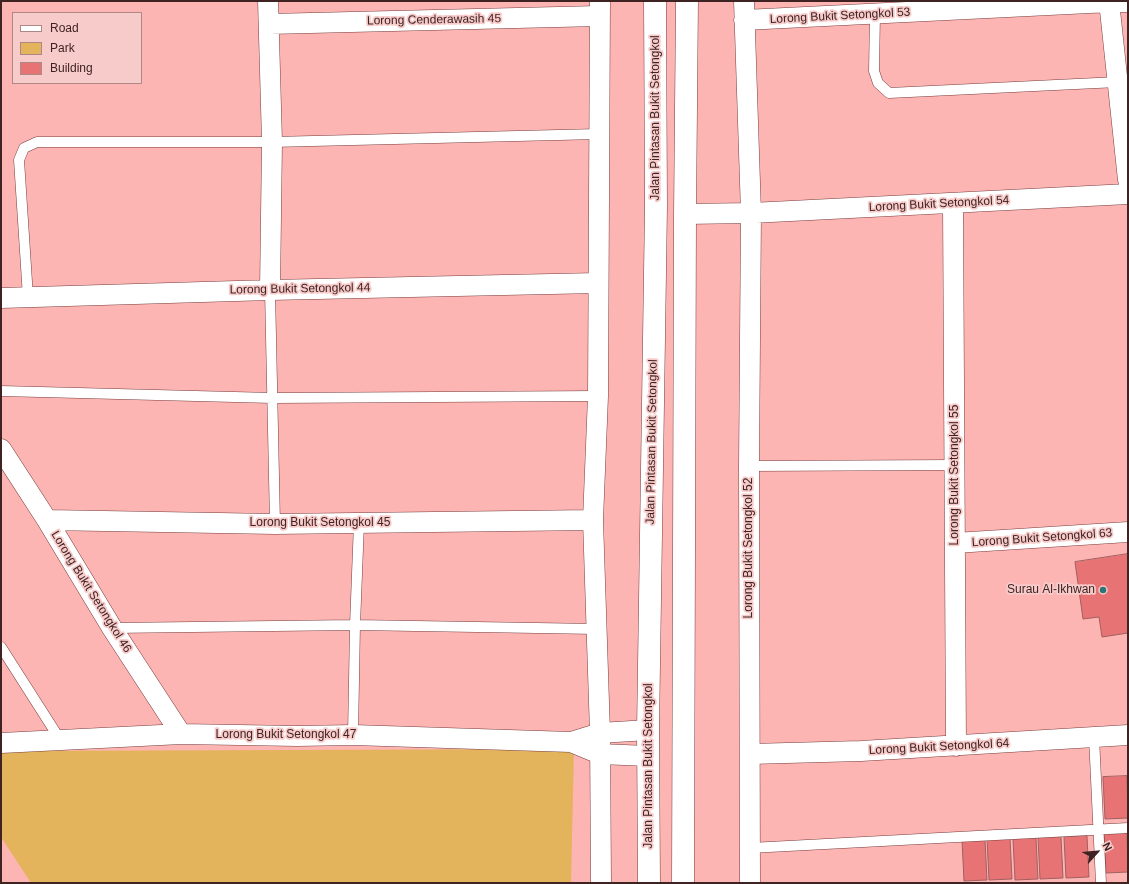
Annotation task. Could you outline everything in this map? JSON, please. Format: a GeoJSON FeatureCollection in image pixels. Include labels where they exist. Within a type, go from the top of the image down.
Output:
{"type":"FeatureCollection","features":[{"type":"Feature","properties":{"kind":"main road","name":"Jalan Pintasan Bukit Setongkol"},"geometry":{"type":"LineString","coordinates":[[648,883],[648,730],[656,207],[655,1]]}},
{"type":"Feature","properties":{"kind":"main road"},"geometry":{"type":"LineString","coordinates":[[683,883],[694,214],[687,1]]}},
{"type":"Feature","properties":{"kind":"street"},"geometry":{"type":"LineString","coordinates":[[268,1],[272,142],[270,290]]}},
{"type":"Feature","properties":{"kind":"street"},"geometry":{"type":"LineString","coordinates":[[1116,2],[1118,82],[1128,180]]}},
{"type":"Feature","properties":{"kind":"street","name":"Lorong Bukit Setongkol 53"},"geometry":{"type":"LineString","coordinates":[[744,11],[875,14],[1116,2]]}},
{"type":"Feature","properties":{"kind":"street"},"geometry":{"type":"LineString","coordinates":[[599,8],[598,396],[593,520],[598,630],[601,883]]}},
{"type":"Feature","properties":{"kind":"street","name":"Lorong Cenderawasih 45"},"geometry":{"type":"LineString","coordinates":[[269,24],[599,8]]}},
{"type":"Feature","properties":{"kind":"street","name":"Lorong Bukit Setongkol 52"},"geometry":{"type":"LineString","coordinates":[[744,11],[742,214],[749,466],[750,883]]}},
{"type":"Feature","properties":{"kind":"street","name":"Lorong Bukit Setongkol 54"},"geometry":{"type":"LineString","coordinates":[[694,214],[742,214],[1128,194]]}},
{"type":"Feature","properties":{"kind":"street","name":"Lorong Bukit Setongkol 55"},"geometry":{"type":"LineString","coordinates":[[953,204],[956,746]]}},
{"type":"Feature","properties":{"kind":"street","name":"Lorong Bukit Setongkol 44"},"geometry":{"type":"LineString","coordinates":[[1,298],[270,290],[598,283]]}},
{"type":"Feature","properties":{"kind":"street","name":"Lorong Bukit Setongkol 46"},"geometry":{"type":"LineString","coordinates":[[1,450],[47,520],[112,628],[181,734]]}},
{"type":"Feature","properties":{"kind":"street","name":"Lorong Bukit Setongkol 45"},"geometry":{"type":"LineString","coordinates":[[47,520],[275,524],[593,520]]}},
{"type":"Feature","properties":{"kind":"street","name":"Lorong Bukit Setongkol 63"},"geometry":{"type":"LineString","coordinates":[[955,543],[1128,532]]}},
{"type":"Feature","properties":{"kind":"street","name":"Lorong Bukit Setongkol 47"},"geometry":{"type":"LineString","coordinates":[[1,743],[181,734],[297,736],[353,735],[571,742],[600,733],[648,730]]}},
{"type":"Feature","properties":{"kind":"street","name":"Lorong Bukit Setongkol 64"},"geometry":{"type":"LineString","coordinates":[[750,754],[861,751],[1128,735]]}},
{"type":"Feature","properties":{"kind":"street","name":"Lorong Bukit Setongkol 47"},"geometry":{"type":"LineString","coordinates":[[571,742],[600,754],[648,756]]}},
{"type":"Feature","properties":{"kind":"lane"},"geometry":{"type":"LineString","coordinates":[[875,14],[874,71],[878,83],[889,93],[1118,82]]}},
{"type":"Feature","properties":{"kind":"lane"},"geometry":{"type":"LineString","coordinates":[[28,297],[19,160],[24,148],[37,142],[272,142],[599,134]]}},
{"type":"Feature","properties":{"kind":"lane"},"geometry":{"type":"LineString","coordinates":[[270,290],[275,524]]}},
{"type":"Feature","properties":{"kind":"lane"},"geometry":{"type":"LineString","coordinates":[[1,391],[273,398],[598,396]]}},
{"type":"Feature","properties":{"kind":"lane"},"geometry":{"type":"LineString","coordinates":[[749,466],[955,465]]}},
{"type":"Feature","properties":{"kind":"lane"},"geometry":{"type":"LineString","coordinates":[[353,735],[359,523]]}},
{"type":"Feature","properties":{"kind":"lane"},"geometry":{"type":"LineString","coordinates":[[112,628],[355,625],[598,630]]}},
{"type":"Feature","properties":{"kind":"lane"},"geometry":{"type":"LineString","coordinates":[[1,647],[61,741]]}},
{"type":"Feature","properties":{"kind":"lane"},"geometry":{"type":"LineString","coordinates":[[1094,737],[1101,883]]}},
{"type":"Feature","properties":{"kind":"lane"},"geometry":{"type":"LineString","coordinates":[[750,848],[1128,828]]}},
{"type":"Feature","properties":{"kind":"green space"},"geometry":{"type":"Polygon","coordinates":[[[574,749],[571,883],[31,883],[1,837],[1,751],[574,749]]]}},
{"type":"Feature","properties":{"kind":"building","name":"Surau Al-Ikhwan"},"geometry":{"type":"Polygon","coordinates":[[[1128,554],[1128,633],[1102,637],[1099,617],[1083,619],[1075,562],[1128,554]]]}},
{"type":"Feature","properties":{"kind":"building"},"geometry":{"type":"Polygon","coordinates":[[[1127,776],[1128,818],[1105,819],[1103,777],[1127,776]]]}},
{"type":"Feature","properties":{"kind":"building"},"geometry":{"type":"Polygon","coordinates":[[[1127,831],[1128,872],[1106,873],[1104,832],[1127,831]]]}},
{"type":"Feature","properties":{"kind":"building"},"geometry":{"type":"Polygon","coordinates":[[[1087,836],[1089,877],[1066,878],[1064,837],[1087,836]]]}},
{"type":"Feature","properties":{"kind":"building"},"geometry":{"type":"Polygon","coordinates":[[[1061,837],[1063,878],[1040,879],[1038,838],[1061,837]]]}},
{"type":"Feature","properties":{"kind":"building"},"geometry":{"type":"Polygon","coordinates":[[[1010,838],[1012,879],[989,880],[987,839],[1010,838]]]}},
{"type":"Feature","properties":{"kind":"building"},"geometry":{"type":"Polygon","coordinates":[[[1036,838],[1038,879],[1015,880],[1013,839],[1036,838]]]}},
{"type":"Feature","properties":{"kind":"building"},"geometry":{"type":"Polygon","coordinates":[[[985,839],[987,880],[964,881],[962,840],[985,839]]]}},
{"type":"Feature","properties":{"kind":"place","name":"Surau Al-Ikhwan"},"geometry":{"type":"Point","coordinates":[1103,590]}}]}
